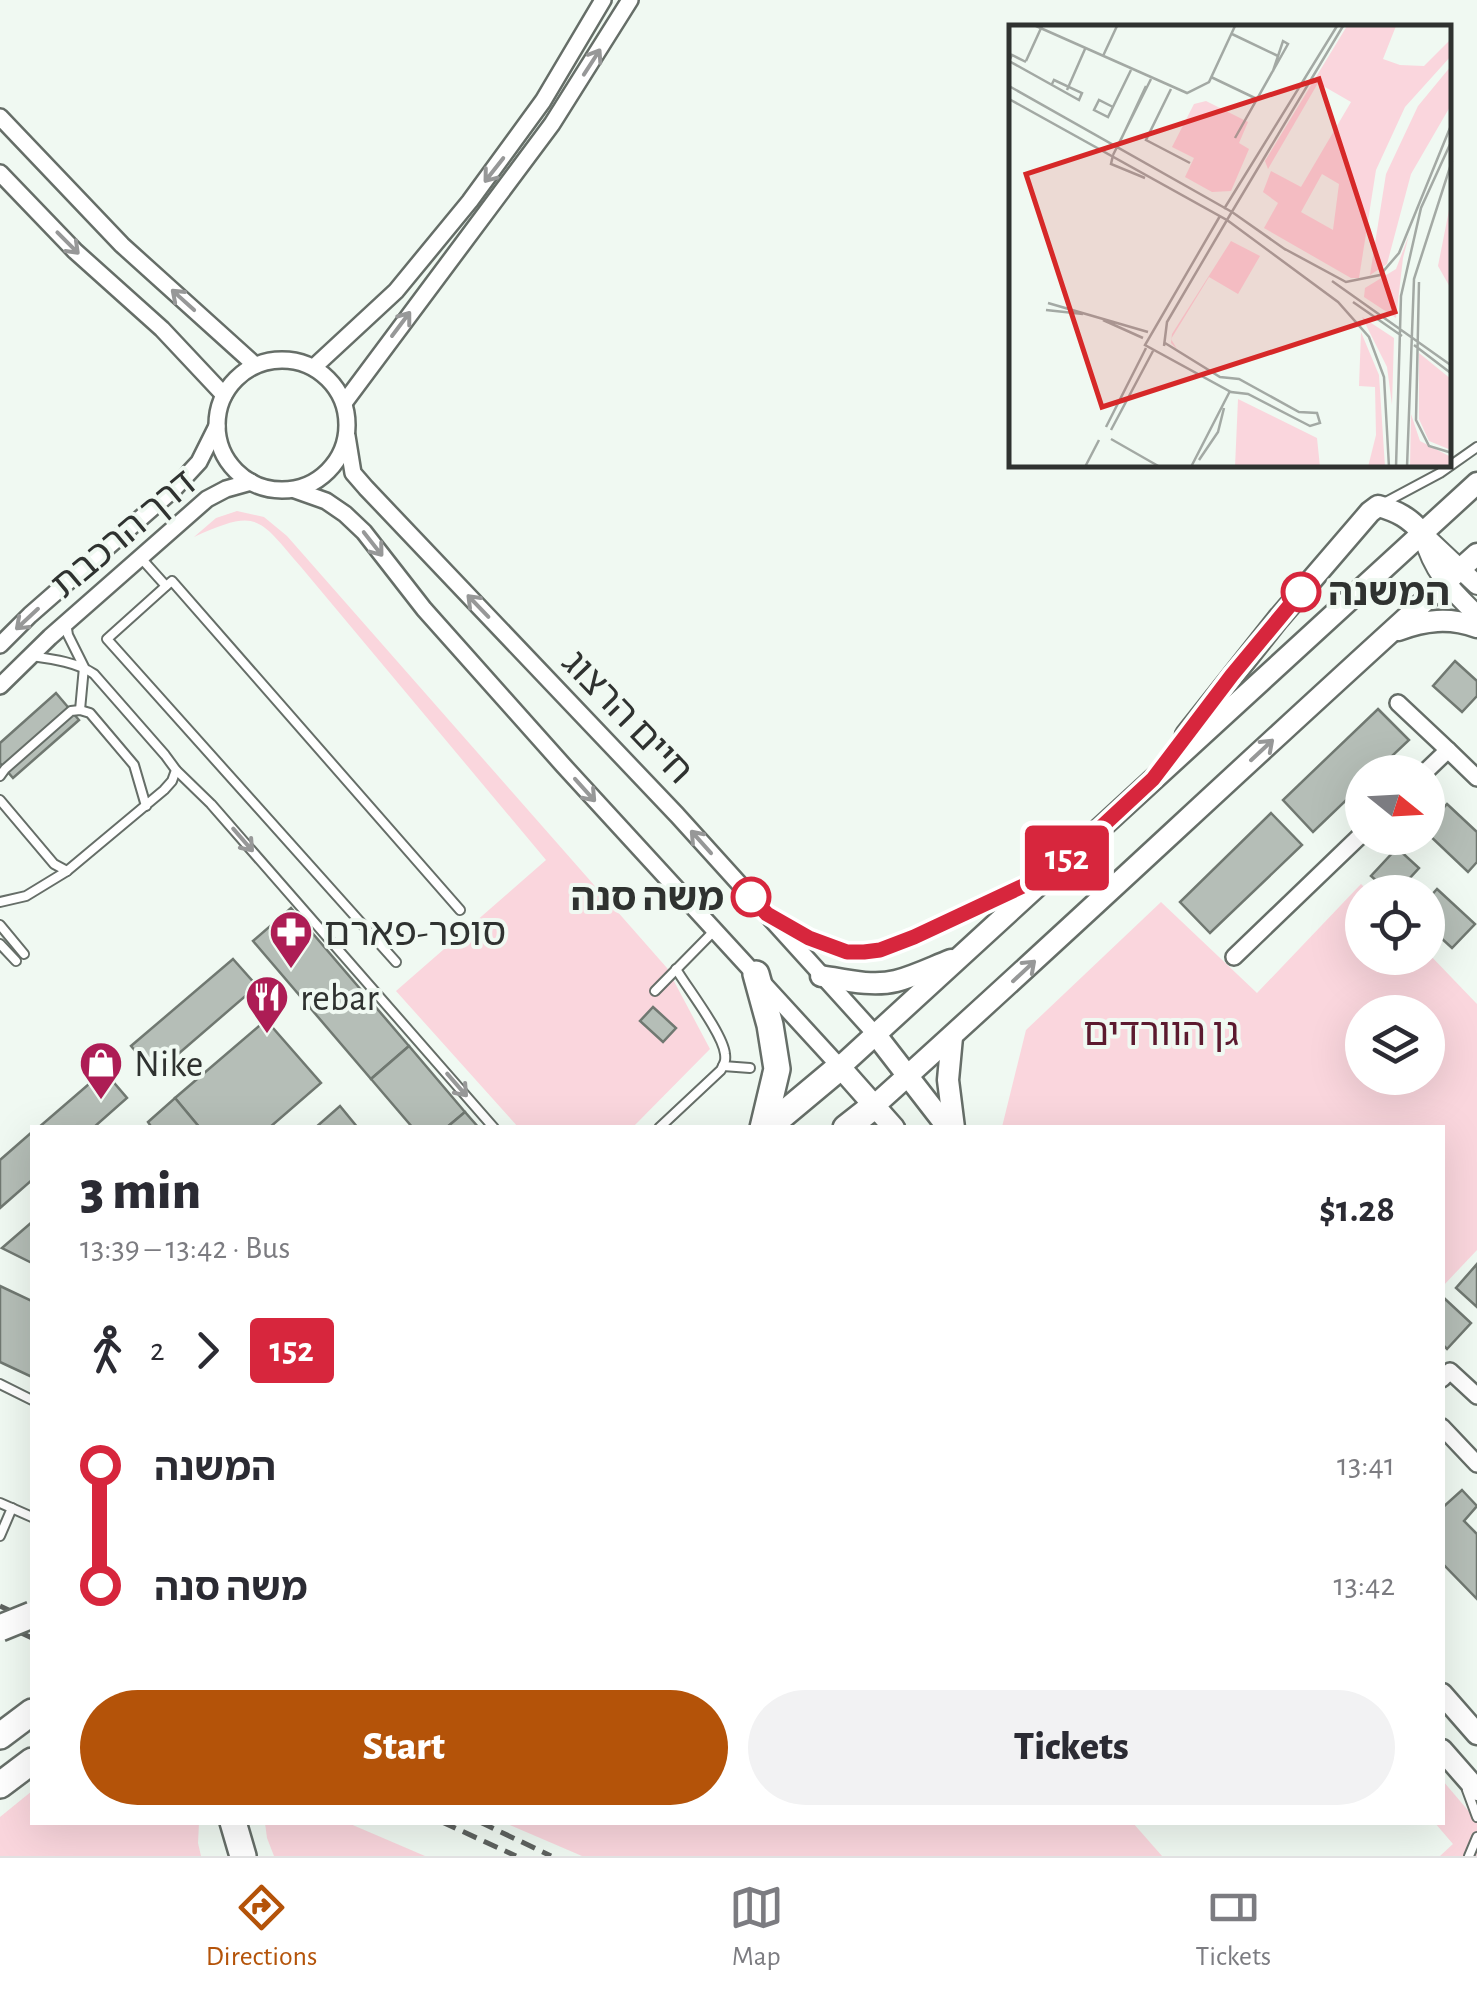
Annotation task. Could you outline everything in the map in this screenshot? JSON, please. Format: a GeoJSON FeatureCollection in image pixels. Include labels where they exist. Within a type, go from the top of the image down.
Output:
{"type":"FeatureCollection","features":[{"type":"Feature","properties":{"kind":"highway"},"geometry":{"type":"LineString","coordinates":[[756,974],[777,1068],[766,1125]]}},
{"type":"Feature","properties":{"kind":"highway"},"geometry":{"type":"LineString","coordinates":[[769,1125],[840,1067]]}},
{"type":"Feature","properties":{"kind":"highway"},"geometry":{"type":"LineString","coordinates":[[850,1125],[874,1106]]}},
{"type":"Feature","properties":{"kind":"highway"},"geometry":{"type":"LineString","coordinates":[[0,1628],[30,1616]]}},
{"type":"Feature","properties":{"kind":"highway"},"geometry":{"type":"LineString","coordinates":[[0,1736],[30,1714]]}},
{"type":"Feature","properties":{"kind":"highway"},"geometry":{"type":"LineString","coordinates":[[0,1785],[30,1762]]}},
{"type":"Feature","properties":{"kind":"highway"},"geometry":{"type":"LineString","coordinates":[[234,1825],[243,1856]]}},
{"type":"Feature","properties":{"kind":"main road"},"geometry":{"type":"LineString","coordinates":[[891,1125],[840,1067],[1477,483]]}},
{"type":"Feature","properties":{"kind":"main road"},"geometry":{"type":"LineString","coordinates":[[1153,779],[1278,619],[1378,506],[1402,514],[1422,533]]}},
{"type":"Feature","properties":{"kind":"main road"},"geometry":{"type":"LineString","coordinates":[[874,1106],[1477,554]]}},
{"type":"Feature","properties":{"kind":"main road"},"geometry":{"type":"LineString","coordinates":[[1383,638],[1399,629],[1436,620],[1477,627]]}},
{"type":"Feature","properties":{"kind":"main road"},"geometry":{"type":"LineString","coordinates":[[821,976],[870,983],[896,981],[962,956]]}},
{"type":"Feature","properties":{"kind":"main road"},"geometry":{"type":"LineString","coordinates":[[876,1035],[949,1125]]}},
{"type":"Feature","properties":{"kind":"main road"},"geometry":{"type":"LineString","coordinates":[[951,1125],[948,1080],[952,1037]]}},
{"type":"Feature","properties":{"kind":"main road"},"geometry":{"type":"LineString","coordinates":[[1445,1697],[1477,1734]]}},
{"type":"Feature","properties":{"kind":"main road"},"geometry":{"type":"LineString","coordinates":[[1445,1754],[1477,1790]]}},
{"type":"Feature","properties":{"kind":"street"},"geometry":{"type":"LineString","coordinates":[[314,367],[396,291],[470,201],[543,101],[603,0]]}},
{"type":"Feature","properties":{"kind":"street"},"geometry":{"type":"LineString","coordinates":[[344,403],[552,124],[630,0]]}},
{"type":"Feature","properties":{"kind":"street"},"geometry":{"type":"LineString","coordinates":[[0,117],[122,245],[256,365]]}},
{"type":"Feature","properties":{"kind":"street"},"geometry":{"type":"LineString","coordinates":[[0,173],[224,394]]}},
{"type":"Feature","properties":{"kind":"street"},"geometry":{"type":"LineString","coordinates":[[295,360],[314,367],[342,396],[348,416],[341,455],[330,471],[295,490],[280,491],[250,482],[233,468],[221,449],[217,426],[224,394],[232,382],[256,365],[295,360]]}},
{"type":"Feature","properties":{"kind":"street","name":"דרך הרכבת"},"geometry":{"type":"LineString","coordinates":[[0,645],[174,489],[199,462],[217,426]]}},
{"type":"Feature","properties":{"kind":"street","name":"חיים הרצוג"},"geometry":{"type":"LineString","coordinates":[[347,436],[354,473],[366,488],[677,815],[876,1035]]}},
{"type":"Feature","properties":{"kind":"street","name":"דרך הרכבת"},"geometry":{"type":"LineString","coordinates":[[0,686],[207,499],[250,482]]}},
{"type":"Feature","properties":{"kind":"street","name":"חיים הרצוג"},"geometry":{"type":"LineString","coordinates":[[295,490],[326,501],[364,532],[437,624],[840,1067]]}},
{"type":"Feature","properties":{"kind":"street"},"geometry":{"type":"LineString","coordinates":[[1422,533],[1428,552],[1452,576],[1477,615]]}},
{"type":"Feature","properties":{"kind":"street"},"geometry":{"type":"LineString","coordinates":[[1452,576],[1477,585]]}},
{"type":"Feature","properties":{"kind":"street"},"geometry":{"type":"LineString","coordinates":[[1398,703],[1477,778]]}},
{"type":"Feature","properties":{"kind":"street"},"geometry":{"type":"LineString","coordinates":[[1443,755],[1448,750]]}},
{"type":"Feature","properties":{"kind":"street"},"geometry":{"type":"LineString","coordinates":[[1234,957],[1345,850]]}},
{"type":"Feature","properties":{"kind":"street"},"geometry":{"type":"LineString","coordinates":[[1445,1376],[1450,1371],[1477,1396]]}},
{"type":"Feature","properties":{"kind":"street"},"geometry":{"type":"LineString","coordinates":[[1445,1430],[1476,1461]]}},
{"type":"Feature","properties":{"kind":"lane"},"geometry":{"type":"LineString","coordinates":[[1452,465],[1477,447]]}},
{"type":"Feature","properties":{"kind":"lane"},"geometry":{"type":"LineString","coordinates":[[1378,506],[1447,468]]}},
{"type":"Feature","properties":{"kind":"lane"},"geometry":{"type":"LineString","coordinates":[[140,557],[166,586]]}},
{"type":"Feature","properties":{"kind":"lane"},"geometry":{"type":"LineString","coordinates":[[396,962],[107,639],[172,581],[460,910]]}},
{"type":"Feature","properties":{"kind":"lane"},"geometry":{"type":"LineString","coordinates":[[66,623],[84,668],[80,710]]}},
{"type":"Feature","properties":{"kind":"lane"},"geometry":{"type":"LineString","coordinates":[[31,656],[84,668],[104,682],[176,770],[212,804],[491,1125]]}},
{"type":"Feature","properties":{"kind":"lane"},"geometry":{"type":"LineString","coordinates":[[0,776],[71,711],[80,710],[90,713],[134,766],[146,806]]}},
{"type":"Feature","properties":{"kind":"lane"},"geometry":{"type":"LineString","coordinates":[[0,902],[26,896],[67,872],[146,806],[172,781],[176,770]]}},
{"type":"Feature","properties":{"kind":"lane"},"geometry":{"type":"LineString","coordinates":[[0,800],[54,864],[67,872]]}},
{"type":"Feature","properties":{"kind":"lane"},"geometry":{"type":"LineString","coordinates":[[767,914],[830,947],[847,952],[880,950],[1053,872]]}},
{"type":"Feature","properties":{"kind":"lane"},"geometry":{"type":"LineString","coordinates":[[0,924],[24,954]]}},
{"type":"Feature","properties":{"kind":"lane"},"geometry":{"type":"LineString","coordinates":[[655,991],[714,930]]}},
{"type":"Feature","properties":{"kind":"lane"},"geometry":{"type":"LineString","coordinates":[[0,944],[16,962]]}},
{"type":"Feature","properties":{"kind":"lane"},"geometry":{"type":"LineString","coordinates":[[662,1125],[723,1066],[726,1058],[715,1030],[676,970]]}},
{"type":"Feature","properties":{"kind":"lane"},"geometry":{"type":"LineString","coordinates":[[723,1066],[750,1068]]}},
{"type":"Feature","properties":{"kind":"lane"},"geometry":{"type":"LineString","coordinates":[[0,1384],[30,1399]]}},
{"type":"Feature","properties":{"kind":"lane"},"geometry":{"type":"LineString","coordinates":[[0,1503],[30,1516]]}},
{"type":"Feature","properties":{"kind":"lane"},"geometry":{"type":"LineString","coordinates":[[0,1536],[12,1508]]}},
{"type":"Feature","properties":{"kind":"lane"},"geometry":{"type":"LineString","coordinates":[[1457,1768],[1477,1818]]}},
{"type":"Feature","properties":{"kind":"lane"},"geometry":{"type":"LineString","coordinates":[[1469,1856],[1477,1837]]}},
{"type":"Feature","properties":{"kind":"green space"},"geometry":{"type":"Polygon","coordinates":[[[237,511],[264,517],[287,536],[667,968],[710,1049],[635,1125],[516,1125],[396,991],[546,860],[275,537],[255,522],[245,521],[194,537],[216,518],[237,511]]]}},
{"type":"Feature","properties":{"kind":"green space","name":"גן הוורדים"},"geometry":{"type":"Polygon","coordinates":[[[1345,901],[1345,975],[1445,975],[1445,971],[1477,1004],[1477,1250],[1445,1284],[1445,1125],[1002,1125],[1026,1030],[1161,902],[1257,993],[1345,901]]]}},
{"type":"Feature","properties":{"kind":"green space"},"geometry":{"type":"Polygon","coordinates":[[[1445,1783],[1477,1821],[1477,1856],[1440,1856],[1453,1844],[1437,1825],[1445,1825],[1445,1783]]]}},
{"type":"Feature","properties":{"kind":"green space"},"geometry":{"type":"Polygon","coordinates":[[[30,1793],[30,1825],[199,1825],[201,1856],[0,1856],[0,1817],[30,1793]]]}},
{"type":"Feature","properties":{"kind":"green space"},"geometry":{"type":"Polygon","coordinates":[[[265,1825],[353,1825],[425,1856],[274,1856],[265,1825]]]}},
{"type":"Feature","properties":{"kind":"green space"},"geometry":{"type":"Polygon","coordinates":[[[510,1825],[1135,1825],[1162,1856],[582,1856],[510,1825]]]}},
{"type":"Feature","properties":{"kind":"building"},"geometry":{"type":"Polygon","coordinates":[[[1455,661],[1477,681],[1477,696],[1462,712],[1433,686],[1455,661]]]}},
{"type":"Feature","properties":{"kind":"building"},"geometry":{"type":"Polygon","coordinates":[[[56,693],[79,720],[13,778],[0,763],[0,743],[56,693]]]}},
{"type":"Feature","properties":{"kind":"building"},"geometry":{"type":"Polygon","coordinates":[[[1378,709],[1409,740],[1393,755],[1345,755],[1345,801],[1313,832],[1283,800],[1378,709]]]}},
{"type":"Feature","properties":{"kind":"building"},"geometry":{"type":"Polygon","coordinates":[[[1445,806],[1477,832],[1477,862],[1468,872],[1445,850],[1445,806]]]}},
{"type":"Feature","properties":{"kind":"building"},"geometry":{"type":"Polygon","coordinates":[[[1271,813],[1302,845],[1210,933],[1180,902],[1271,813]]]}},
{"type":"Feature","properties":{"kind":"building"},"geometry":{"type":"Polygon","coordinates":[[[1390,855],[1405,855],[1419,868],[1413,875],[1372,875],[1390,855]]]}},
{"type":"Feature","properties":{"kind":"building"},"geometry":{"type":"Polygon","coordinates":[[[1445,896],[1475,924],[1452,948],[1445,942],[1445,896]]]}},
{"type":"Feature","properties":{"kind":"building"},"geometry":{"type":"Polygon","coordinates":[[[291,908],[409,1046],[371,1079],[253,941],[291,908]]]}},
{"type":"Feature","properties":{"kind":"building"},"geometry":{"type":"Polygon","coordinates":[[[233,959],[257,986],[155,1074],[131,1046],[233,959]]]}},
{"type":"Feature","properties":{"kind":"building"},"geometry":{"type":"Polygon","coordinates":[[[653,1007],[676,1028],[663,1042],[640,1021],[653,1007]]]}},
{"type":"Feature","properties":{"kind":"building"},"geometry":{"type":"Polygon","coordinates":[[[266,1020],[321,1083],[272,1125],[198,1125],[175,1098],[266,1020]]]}},
{"type":"Feature","properties":{"kind":"building"},"geometry":{"type":"Polygon","coordinates":[[[409,1046],[465,1112],[450,1125],[410,1125],[371,1079],[409,1046]]]}},
{"type":"Feature","properties":{"kind":"building"},"geometry":{"type":"Polygon","coordinates":[[[104,1071],[127,1098],[96,1125],[41,1125],[104,1071]]]}},
{"type":"Feature","properties":{"kind":"building"},"geometry":{"type":"Polygon","coordinates":[[[175,1098],[198,1125],[150,1125],[148,1122],[175,1098]]]}},
{"type":"Feature","properties":{"kind":"building"},"geometry":{"type":"Polygon","coordinates":[[[340,1106],[356,1125],[318,1125],[340,1106]]]}},
{"type":"Feature","properties":{"kind":"building"},"geometry":{"type":"Polygon","coordinates":[[[465,1112],[476,1125],[450,1125],[465,1112]]]}},
{"type":"Feature","properties":{"kind":"building"},"geometry":{"type":"Polygon","coordinates":[[[30,1134],[30,1182],[0,1208],[0,1160],[30,1134]]]}},
{"type":"Feature","properties":{"kind":"building"},"geometry":{"type":"Polygon","coordinates":[[[30,1224],[30,1262],[2,1248],[30,1224]]]}},
{"type":"Feature","properties":{"kind":"building"},"geometry":{"type":"Polygon","coordinates":[[[1477,1264],[1477,1307],[1456,1288],[1477,1264]]]}},
{"type":"Feature","properties":{"kind":"building"},"geometry":{"type":"Polygon","coordinates":[[[0,1286],[30,1300],[30,1376],[0,1362],[0,1286]]]}},
{"type":"Feature","properties":{"kind":"building"},"geometry":{"type":"Polygon","coordinates":[[[1445,1299],[1471,1323],[1445,1347],[1445,1299]]]}},
{"type":"Feature","properties":{"kind":"building"},"geometry":{"type":"Polygon","coordinates":[[[1462,1490],[1477,1506],[1464,1521],[1477,1534],[1477,1599],[1445,1566],[1445,1505],[1462,1490]]]}},
{"type":"Feature","properties":{"kind":"railway"},"geometry":{"type":"LineString","coordinates":[[0,1606],[30,1620]]}},
{"type":"Feature","properties":{"kind":"railway"},"geometry":{"type":"LineString","coordinates":[[0,1623],[30,1637]]}},
{"type":"Feature","properties":{"kind":"railway"},"geometry":{"type":"LineString","coordinates":[[449,1825],[516,1856]]}},
{"type":"Feature","properties":{"kind":"railway"},"geometry":{"type":"LineString","coordinates":[[486,1825],[551,1856]]}},
{"type":"Feature","properties":{"kind":"bus line","name":"152"},"geometry":{"type":"LineString","coordinates":[[751,897],[767,914],[809,938],[847,952],[864,952],[914,937],[1053,872],[1153,779],[1301,592]]}},
{"type":"Feature","properties":{"kind":"place","name":"המשנה"},"geometry":{"type":"Point","coordinates":[1301,592]}},
{"type":"Feature","properties":{"kind":"place","name":"משה סנה"},"geometry":{"type":"Point","coordinates":[751,897]}},
{"type":"Feature","properties":{"kind":"place","name":"סופר-פארם"},"geometry":{"type":"Point","coordinates":[291,970]}},
{"type":"Feature","properties":{"kind":"place","name":"rebar"},"geometry":{"type":"Point","coordinates":[267,1035]}},
{"type":"Feature","properties":{"kind":"place","name":"Nike"},"geometry":{"type":"Point","coordinates":[101,1101]}}]}
